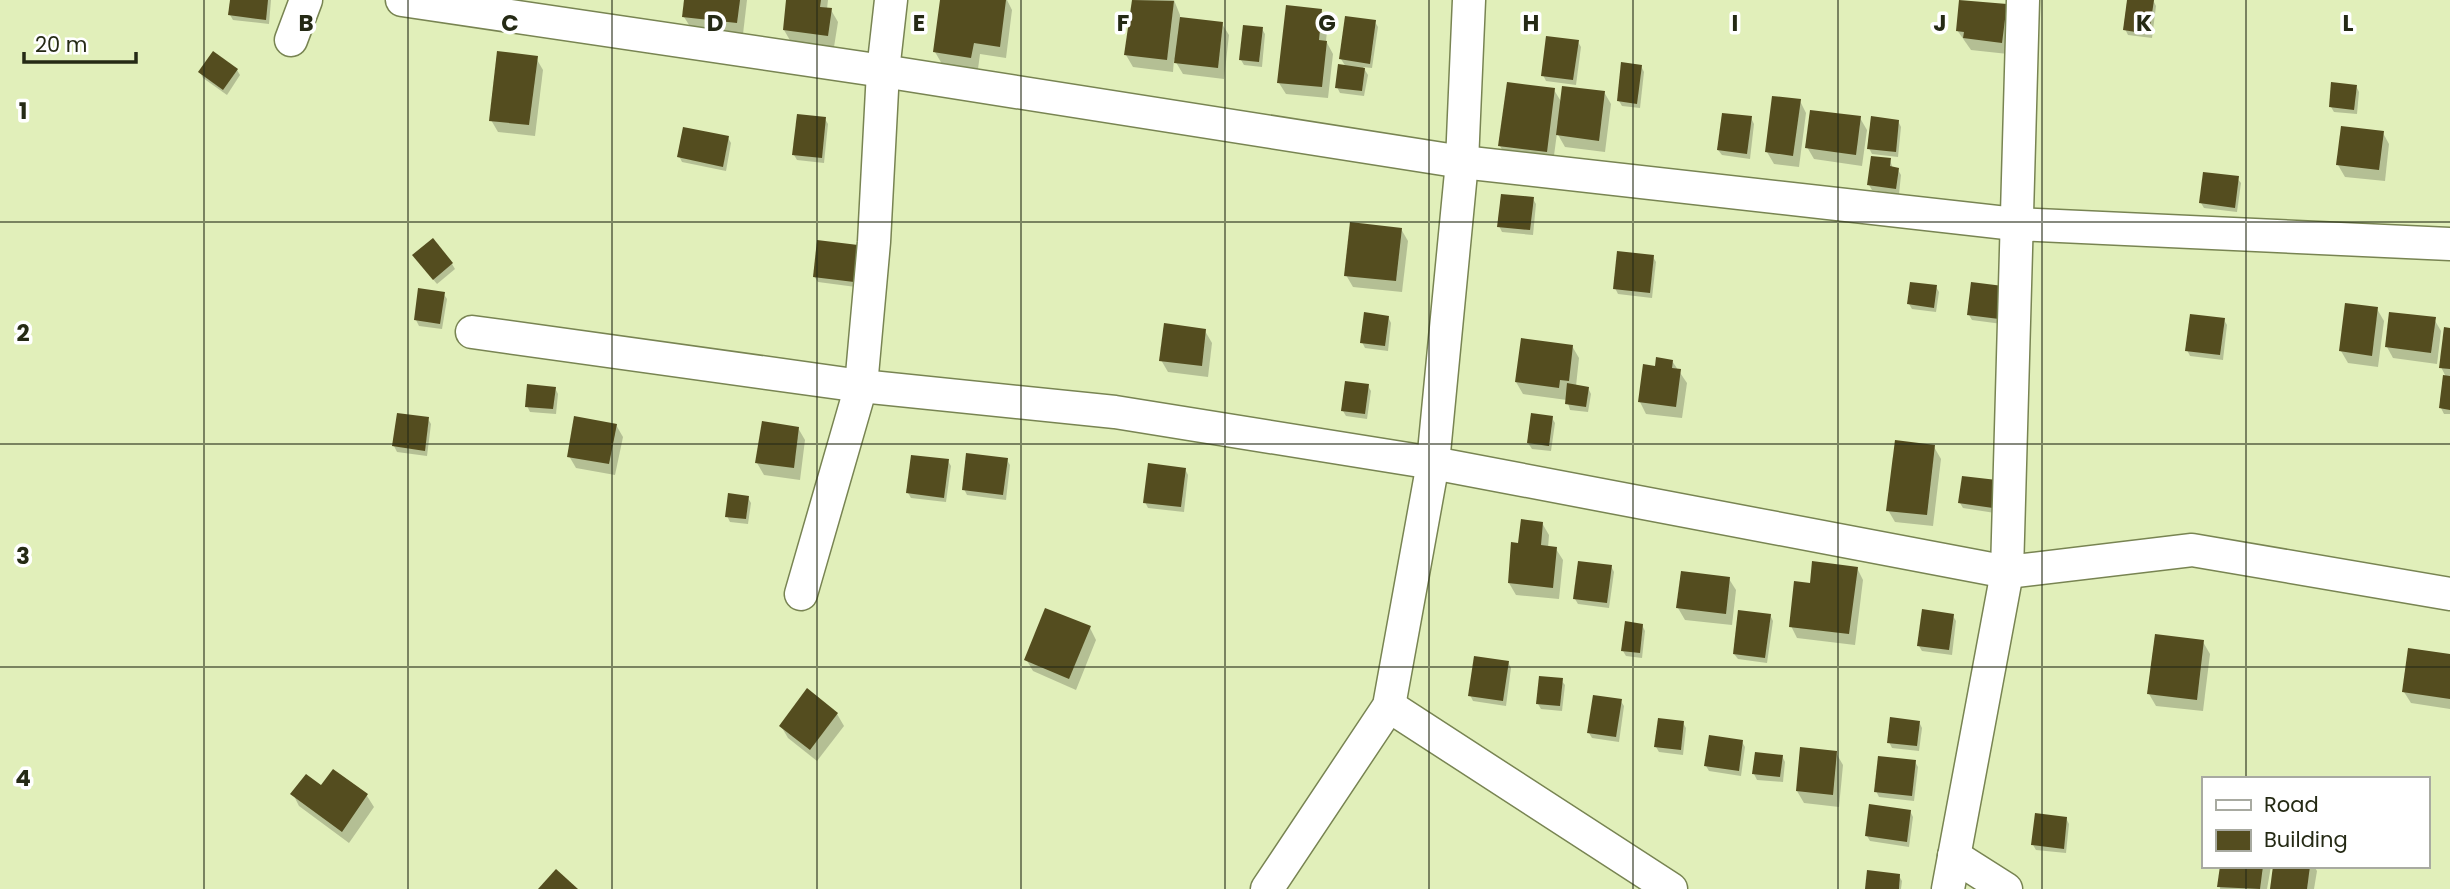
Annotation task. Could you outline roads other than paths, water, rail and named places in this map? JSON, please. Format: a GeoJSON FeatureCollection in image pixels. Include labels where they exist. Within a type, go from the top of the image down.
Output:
{"type":"FeatureCollection","features":[{"type":"Feature","properties":{"kind":"street"},"geometry":{"type":"LineString","coordinates":[[291,40],[306,0]]}},
{"type":"Feature","properties":{"kind":"street"},"geometry":{"type":"LineString","coordinates":[[402,0],[883,71],[1462,162],[2015,224],[2450,244]]}},
{"type":"Feature","properties":{"kind":"street"},"geometry":{"type":"LineString","coordinates":[[801,594],[861,386],[874,242],[883,71],[891,0]]}},
{"type":"Feature","properties":{"kind":"street"},"geometry":{"type":"LineString","coordinates":[[1267,889],[1389,706],[1433,463],[1462,162],[1469,0]]}},
{"type":"Feature","properties":{"kind":"street"},"geometry":{"type":"LineString","coordinates":[[1948,889],[2007,572],[2022,0]]}},
{"type":"Feature","properties":{"kind":"street"},"geometry":{"type":"LineString","coordinates":[[472,332],[861,386],[1115,412],[1433,463],[2007,572],[2192,550],[2450,594]]}},
{"type":"Feature","properties":{"kind":"street"},"geometry":{"type":"LineString","coordinates":[[1389,706],[1671,889]]}},
{"type":"Feature","properties":{"kind":"street"},"geometry":{"type":"LineString","coordinates":[[1954,856],[2006,889]]}}]}
